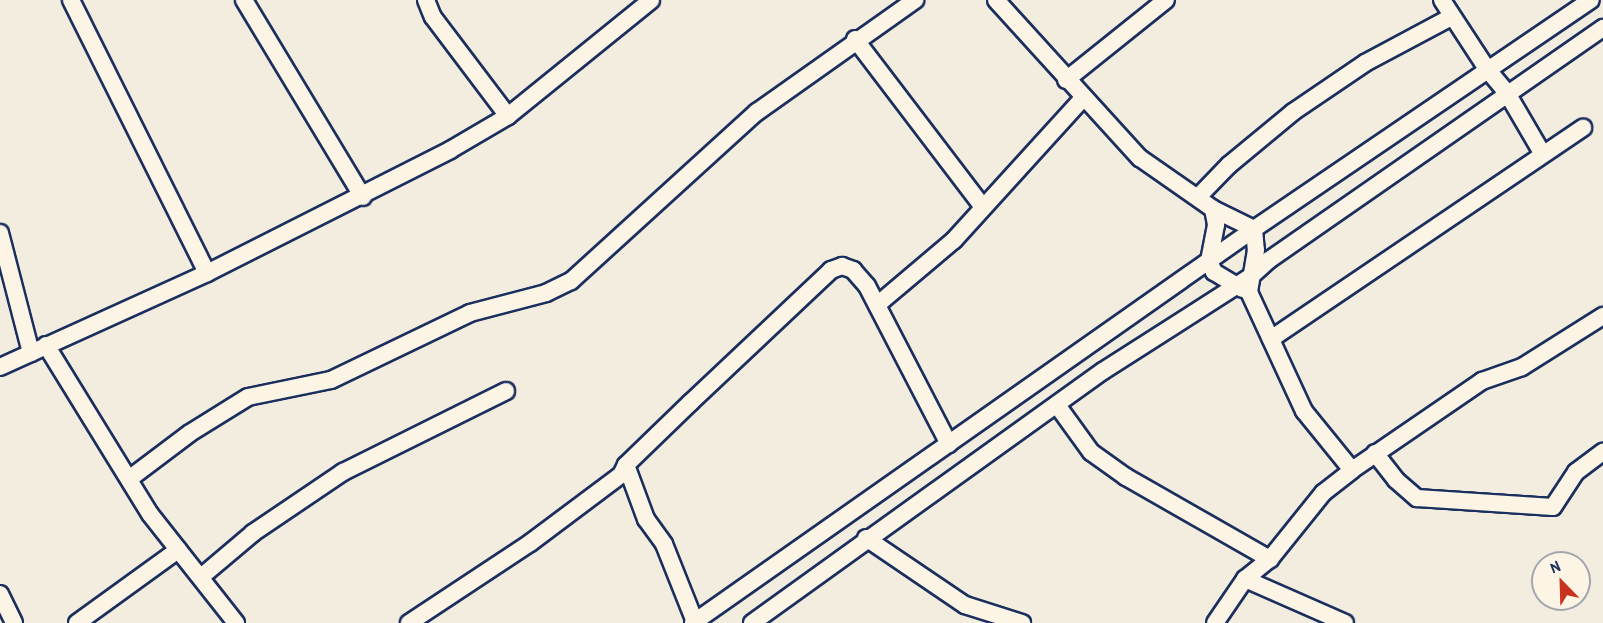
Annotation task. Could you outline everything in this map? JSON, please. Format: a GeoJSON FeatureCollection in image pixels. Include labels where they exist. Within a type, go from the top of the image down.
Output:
{"type":"FeatureCollection","features":[{"type":"Feature","properties":{"kind":"street"},"geometry":{"type":"LineString","coordinates":[[71,0],[153,159],[207,273]]}},
{"type":"Feature","properties":{"kind":"street"},"geometry":{"type":"LineString","coordinates":[[426,0],[434,17],[508,116]]}},
{"type":"Feature","properties":{"kind":"street"},"geometry":{"type":"LineString","coordinates":[[0,367],[207,273],[363,197],[508,116],[651,0]]}},
{"type":"Feature","properties":{"kind":"street"},"geometry":{"type":"LineString","coordinates":[[129,479],[190,433],[248,397],[331,380],[470,313],[546,293],[572,281],[721,143],[855,39],[915,0]]}},
{"type":"Feature","properties":{"kind":"street"},"geometry":{"type":"LineString","coordinates":[[996,0],[1066,80],[1140,158],[1213,209],[1254,229]]}},
{"type":"Feature","properties":{"kind":"street"},"geometry":{"type":"LineString","coordinates":[[1066,80],[1166,0]]}},
{"type":"Feature","properties":{"kind":"street"},"geometry":{"type":"LineString","coordinates":[[1442,0],[1487,69],[1507,93],[1542,153]]}},
{"type":"Feature","properties":{"kind":"street"},"geometry":{"type":"LineString","coordinates":[[626,465],[646,519],[664,544],[694,622],[1254,229],[1589,0]]}},
{"type":"Feature","properties":{"kind":"street"},"geometry":{"type":"LineString","coordinates":[[248,2],[363,197]]}},
{"type":"Feature","properties":{"kind":"street"},"geometry":{"type":"LineString","coordinates":[[1198,197],[1229,165],[1293,112],[1365,63],[1451,17]]}},
{"type":"Feature","properties":{"kind":"street"},"geometry":{"type":"LineString","coordinates":[[752,623],[866,538],[1057,405],[1245,285],[1507,93],[1603,28]]}},
{"type":"Feature","properties":{"kind":"street"},"geometry":{"type":"LineString","coordinates":[[855,39],[984,207]]}},
{"type":"Feature","properties":{"kind":"street"},"geometry":{"type":"LineString","coordinates":[[877,305],[918,274],[984,207],[1083,98]]}},
{"type":"Feature","properties":{"kind":"street"},"geometry":{"type":"LineString","coordinates":[[1271,339],[1542,153],[1583,128]]}},
{"type":"Feature","properties":{"kind":"street"},"geometry":{"type":"LineString","coordinates":[[1213,209],[1216,225],[1209,261],[1214,272],[1245,285],[1304,411],[1352,470]]}},
{"type":"Feature","properties":{"kind":"street"},"geometry":{"type":"LineString","coordinates":[[1245,285],[1256,250],[1254,229]]}},
{"type":"Feature","properties":{"kind":"street"},"geometry":{"type":"LineString","coordinates":[[0,233],[39,349],[178,550],[236,623]]}},
{"type":"Feature","properties":{"kind":"street"},"geometry":{"type":"LineString","coordinates":[[409,623],[584,504],[621,475],[626,465],[831,270],[842,266],[853,270],[877,305],[949,444]]}},
{"type":"Feature","properties":{"kind":"street"},"geometry":{"type":"LineString","coordinates":[[1215,623],[1245,579],[1270,559],[1323,493],[1352,470],[1482,381],[1522,368],[1602,318]]}},
{"type":"Feature","properties":{"kind":"street"},"geometry":{"type":"LineString","coordinates":[[201,577],[253,533],[343,472],[506,390]]}},
{"type":"Feature","properties":{"kind":"street"},"geometry":{"type":"LineString","coordinates":[[1057,405],[1100,459],[1270,559]]}},
{"type":"Feature","properties":{"kind":"street"},"geometry":{"type":"LineString","coordinates":[[1375,453],[1396,480],[1417,498],[1553,507],[1576,472],[1603,452]]}},
{"type":"Feature","properties":{"kind":"street"},"geometry":{"type":"LineString","coordinates":[[866,538],[965,605],[1022,623]]}},
{"type":"Feature","properties":{"kind":"street"},"geometry":{"type":"LineString","coordinates":[[78,623],[178,550]]}},
{"type":"Feature","properties":{"kind":"street"},"geometry":{"type":"LineString","coordinates":[[1245,579],[1346,623]]}},
{"type":"Feature","properties":{"kind":"street"},"geometry":{"type":"LineString","coordinates":[[0,594],[14,623]]}}]}
